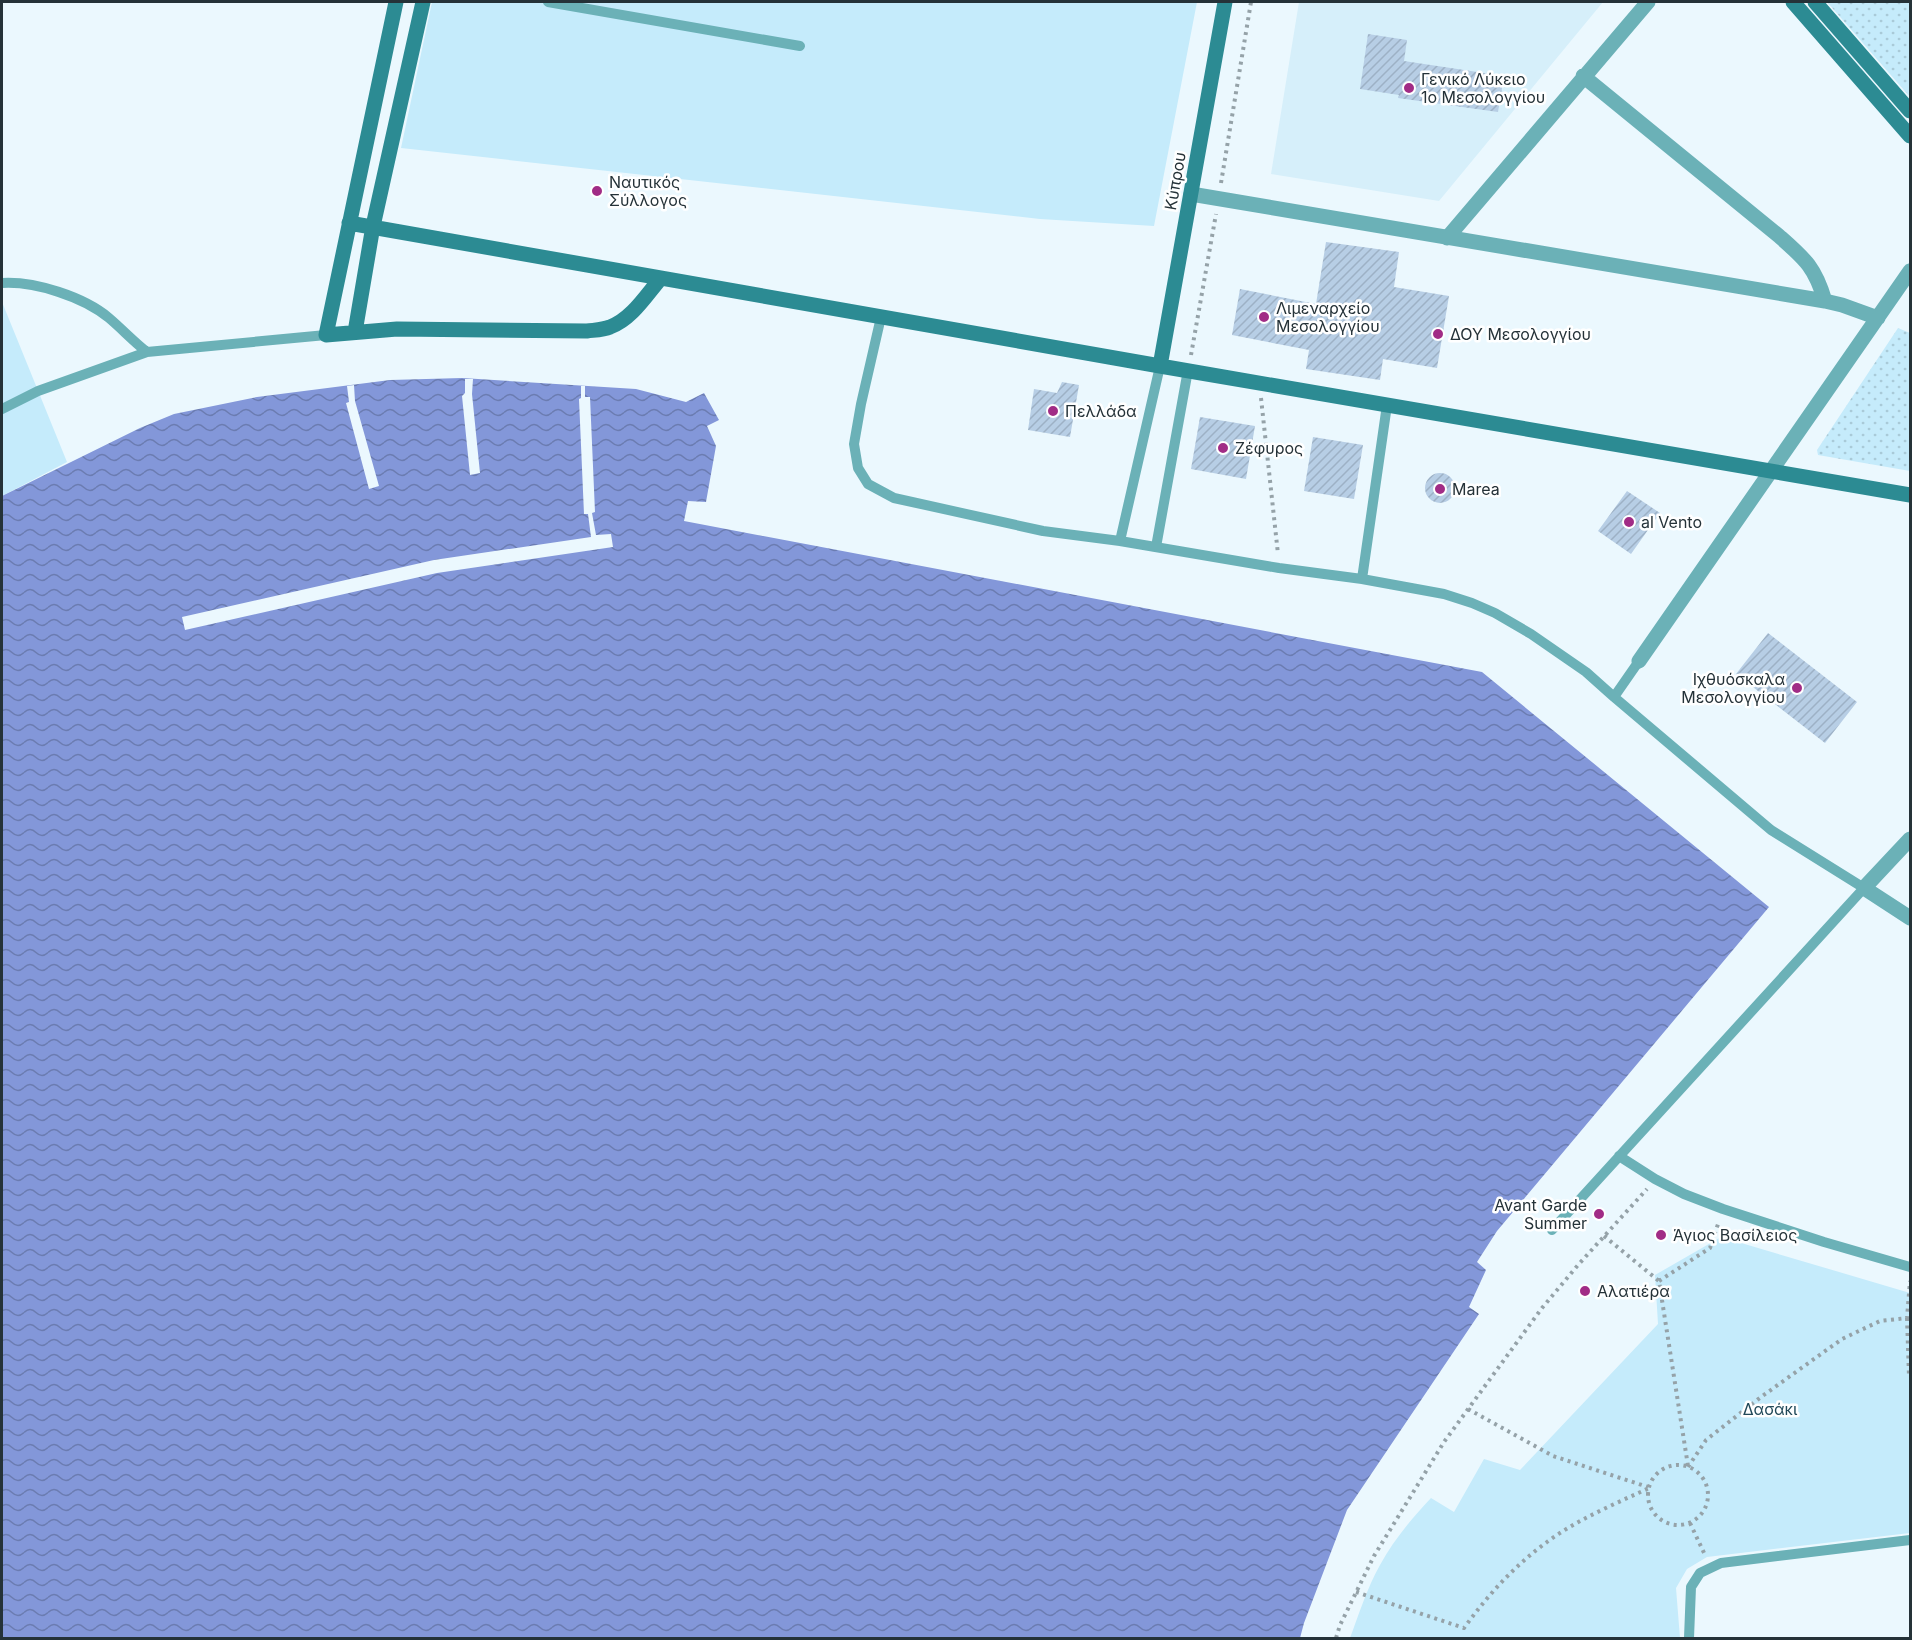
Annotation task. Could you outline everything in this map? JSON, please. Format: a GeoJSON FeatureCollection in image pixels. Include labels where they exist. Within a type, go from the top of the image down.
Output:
{"type":"FeatureCollection","features":[{"type":"Feature","properties":{"kind":"street"},"geometry":{"type":"LineString","coordinates":[[396,2],[326,335],[397,329],[587,331],[604,329],[613,327],[623,320],[661,278]]}},
{"type":"Feature","properties":{"kind":"street"},"geometry":{"type":"LineString","coordinates":[[355,332],[373,226],[423,2]]}},
{"type":"Feature","properties":{"kind":"street","name":"Κύπρου"},"geometry":{"type":"LineString","coordinates":[[1160,366],[1225,2]]}},
{"type":"Feature","properties":{"kind":"street"},"geometry":{"type":"LineString","coordinates":[[1447,238],[1648,2]]}},
{"type":"Feature","properties":{"kind":"street"},"geometry":{"type":"LineString","coordinates":[[1792,2],[1911,136]]}},
{"type":"Feature","properties":{"kind":"street"},"geometry":{"type":"LineString","coordinates":[[1815,2],[1911,111]]}},
{"type":"Feature","properties":{"kind":"street"},"geometry":{"type":"LineString","coordinates":[[1583,76],[1779,236],[1805,260],[1818,280],[1825,302]]}},
{"type":"Feature","properties":{"kind":"street"},"geometry":{"type":"LineString","coordinates":[[1191,194],[1842,305],[1878,318]]}},
{"type":"Feature","properties":{"kind":"street"},"geometry":{"type":"LineString","coordinates":[[349,223],[1911,495]]}},
{"type":"Feature","properties":{"kind":"street"},"geometry":{"type":"LineString","coordinates":[[1639,661],[1911,271]]}},
{"type":"Feature","properties":{"kind":"street"},"geometry":{"type":"LineString","coordinates":[[1911,839],[1864,888],[1911,918]]}},
{"type":"Feature","properties":{"kind":"lane"},"geometry":{"type":"LineString","coordinates":[[548,2],[800,46]]}},
{"type":"Feature","properties":{"kind":"lane"},"geometry":{"type":"LineString","coordinates":[[2,284],[42,287],[86,302],[147,352]]}},
{"type":"Feature","properties":{"kind":"lane"},"geometry":{"type":"LineString","coordinates":[[881,316],[854,444],[858,468],[868,484],[894,498],[1043,531],[1362,579],[1444,594],[1472,603],[1495,613],[1531,634],[1587,672],[1771,830],[1864,888],[1552,1230]]}},
{"type":"Feature","properties":{"kind":"lane"},"geometry":{"type":"LineString","coordinates":[[2,409],[38,391],[147,352],[326,335]]}},
{"type":"Feature","properties":{"kind":"lane"},"geometry":{"type":"LineString","coordinates":[[1120,541],[1160,366]]}},
{"type":"Feature","properties":{"kind":"lane"},"geometry":{"type":"LineString","coordinates":[[1156,548],[1188,370]]}},
{"type":"Feature","properties":{"kind":"lane"},"geometry":{"type":"LineString","coordinates":[[1362,579],[1388,405]]}},
{"type":"Feature","properties":{"kind":"lane"},"geometry":{"type":"LineString","coordinates":[[1614,696],[1639,661]]}},
{"type":"Feature","properties":{"kind":"lane"},"geometry":{"type":"LineString","coordinates":[[1619,1156],[1684,1194],[1723,1209],[1911,1267]]}},
{"type":"Feature","properties":{"kind":"lane"},"geometry":{"type":"LineString","coordinates":[[1689,1638],[1691,1587],[1700,1573],[1721,1563],[1911,1540]]}},
{"type":"Feature","properties":{"kind":"path"},"geometry":{"type":"LineString","coordinates":[[1259,382],[1280,568]]}},
{"type":"Feature","properties":{"kind":"path"},"geometry":{"type":"LineString","coordinates":[[1336,1638],[1340,1625],[1374,1556],[1444,1442],[1542,1308],[1655,1179]]}},
{"type":"Feature","properties":{"kind":"path"},"geometry":{"type":"LineString","coordinates":[[1659,1281],[1710,1248],[1723,1209]]}},
{"type":"Feature","properties":{"kind":"path"},"geometry":{"type":"LineString","coordinates":[[1604,1236],[1659,1281],[1688,1467]]}},
{"type":"Feature","properties":{"kind":"path"},"geometry":{"type":"LineString","coordinates":[[1911,1267],[1907,1318],[1909,1376],[1911,1377]]}},
{"type":"Feature","properties":{"kind":"path"},"geometry":{"type":"LineString","coordinates":[[1688,1467],[1706,1440],[1842,1339],[1880,1321],[1907,1318]]}},
{"type":"Feature","properties":{"kind":"path"},"geometry":{"type":"LineString","coordinates":[[1468,1409],[1553,1456],[1649,1488]]}},
{"type":"Feature","properties":{"kind":"path"},"geometry":{"type":"LineString","coordinates":[[1677,1465],[1688,1467],[1704,1480],[1708,1499],[1705,1509],[1690,1523],[1681,1525],[1663,1521],[1650,1507],[1648,1497],[1653,1479],[1668,1467],[1677,1465]]}},
{"type":"Feature","properties":{"kind":"path"},"geometry":{"type":"LineString","coordinates":[[1356,1592],[1464,1628],[1518,1564],[1548,1540],[1649,1488]]}},
{"type":"Feature","properties":{"kind":"path"},"geometry":{"type":"LineString","coordinates":[[1690,1523],[1711,1568]]}},
{"type":"Feature","properties":{"kind":"shaded area","name":"Γενικό Λύκειο 1ο Μεσολογγίου"},"geometry":{"type":"Polygon","coordinates":[[[1299,2],[1603,2],[1439,201],[1271,174],[1299,2]]]}},
{"type":"Feature","properties":{"kind":"green space"},"geometry":{"type":"Polygon","coordinates":[[[432,2],[1197,2],[1154,226],[1040,219],[401,148],[432,2]]]}},
{"type":"Feature","properties":{"kind":"green space"},"geometry":{"type":"Polygon","coordinates":[[[1827,2],[1910,2],[1910,97],[1827,2]]]}},
{"type":"Feature","properties":{"kind":"green space"},"geometry":{"type":"Polygon","coordinates":[[[2,302],[67,462],[2,496],[2,302]]]}},
{"type":"Feature","properties":{"kind":"green space"},"geometry":{"type":"Polygon","coordinates":[[[1898,328],[1910,333],[1910,471],[1818,455],[1817,450],[1898,328]]]}},
{"type":"Feature","properties":{"kind":"green space","name":"Δασάκι"},"geometry":{"type":"Polygon","coordinates":[[[1721,1237],[1910,1293],[1910,1533],[1707,1557],[1687,1569],[1676,1588],[1680,1638],[1350,1638],[1367,1592],[1385,1556],[1431,1498],[1454,1512],[1484,1459],[1520,1470],[1658,1324],[1655,1275],[1721,1237]]]}},
{"type":"Feature","properties":{"kind":"water"},"geometry":{"type":"Polygon","coordinates":[[[462,378],[636,389],[686,402],[704,393],[719,420],[707,426],[716,446],[706,502],[688,501],[684,521],[1482,672],[1769,907],[1497,1231],[1477,1262],[1486,1270],[1469,1307],[1479,1314],[1347,1510],[1300,1638],[2,1638],[2,496],[140,428],[174,414],[257,397],[390,380],[462,378]]]}},
{"type":"Feature","properties":{"kind":"pier"},"geometry":{"type":"Polygon","coordinates":[[[465,379],[473,379],[472,394],[480,473],[470,475],[462,396],[465,393],[465,379]]]}},
{"type":"Feature","properties":{"kind":"pier"},"geometry":{"type":"Polygon","coordinates":[[[354,385],[355,401],[379,486],[369,489],[346,403],[349,402],[347,386],[354,385]]]}},
{"type":"Feature","properties":{"kind":"pier"},"geometry":{"type":"Polygon","coordinates":[[[581,386],[585,386],[585,397],[590,397],[595,512],[592,513],[596,535],[611,534],[613,547],[437,573],[185,630],[182,617],[434,560],[591,537],[588,514],[584,514],[579,399],[581,398],[581,386]]]}},
{"type":"Feature","properties":{"kind":"building"},"geometry":{"type":"Polygon","coordinates":[[[1368,34],[1407,40],[1404,61],[1504,76],[1498,112],[1398,98],[1399,95],[1360,89],[1368,34]]]}},
{"type":"Feature","properties":{"kind":"building"},"geometry":{"type":"Polygon","coordinates":[[[1326,242],[1399,252],[1394,287],[1449,296],[1437,368],[1383,359],[1380,380],[1306,369],[1309,350],[1232,335],[1240,289],[1316,304],[1326,242]]]}},
{"type":"Feature","properties":{"kind":"building","name":"Πελλάδα"},"geometry":{"type":"Polygon","coordinates":[[[1062,382],[1079,385],[1070,437],[1028,430],[1034,389],[1057,393],[1062,382]]]}},
{"type":"Feature","properties":{"kind":"building","name":"Ζέφυρος"},"geometry":{"type":"Polygon","coordinates":[[[1200,417],[1255,426],[1246,479],[1191,469],[1200,417]]]}},
{"type":"Feature","properties":{"kind":"building"},"geometry":{"type":"Polygon","coordinates":[[[1313,437],[1363,445],[1354,499],[1304,491],[1313,437]]]}},
{"type":"Feature","properties":{"kind":"building","name":"Marea"},"geometry":{"type":"Polygon","coordinates":[[[1440,473],[1446,474],[1454,482],[1454,494],[1446,502],[1440,503],[1434,502],[1426,494],[1425,488],[1426,482],[1434,474],[1440,473]]]}},
{"type":"Feature","properties":{"kind":"building","name":"al Vento"},"geometry":{"type":"Polygon","coordinates":[[[1627,491],[1660,513],[1631,554],[1598,531],[1627,491]]]}},
{"type":"Feature","properties":{"kind":"building","name":"Ιχθυόσκαλα Μεσολογγίου"},"geometry":{"type":"Polygon","coordinates":[[[1768,633],[1857,702],[1825,743],[1736,674],[1768,633]]]}},
{"type":"Feature","properties":{"kind":"place","name":"Γενικό Λύκειο 1ο Μεσολογγίου"},"geometry":{"type":"Point","coordinates":[1409,88]}},
{"type":"Feature","properties":{"kind":"place","name":"Ναυτικός Σύλλογος"},"geometry":{"type":"Point","coordinates":[597,191]}},
{"type":"Feature","properties":{"kind":"place","name":"Λιμεναρχείο Μεσολογγίου"},"geometry":{"type":"Point","coordinates":[1264,317]}},
{"type":"Feature","properties":{"kind":"place","name":"ΔΟΥ Μεσολογγίου"},"geometry":{"type":"Point","coordinates":[1438,334]}},
{"type":"Feature","properties":{"kind":"place","name":"Πελλάδα"},"geometry":{"type":"Point","coordinates":[1053,411]}},
{"type":"Feature","properties":{"kind":"place","name":"Ζέφυρος"},"geometry":{"type":"Point","coordinates":[1223,448]}},
{"type":"Feature","properties":{"kind":"place","name":"Marea"},"geometry":{"type":"Point","coordinates":[1440,489]}},
{"type":"Feature","properties":{"kind":"place","name":"al Vento"},"geometry":{"type":"Point","coordinates":[1629,522]}},
{"type":"Feature","properties":{"kind":"place","name":"Ιχθυόσκαλα Μεσολογγίου"},"geometry":{"type":"Point","coordinates":[1797,688]}},
{"type":"Feature","properties":{"kind":"place","name":"Avant Garde Summer"},"geometry":{"type":"Point","coordinates":[1599,1214]}},
{"type":"Feature","properties":{"kind":"place","name":"Άγιος Βασίλειος"},"geometry":{"type":"Point","coordinates":[1661,1235]}},
{"type":"Feature","properties":{"kind":"place","name":"Αλατιέρα"},"geometry":{"type":"Point","coordinates":[1585,1291]}}]}
